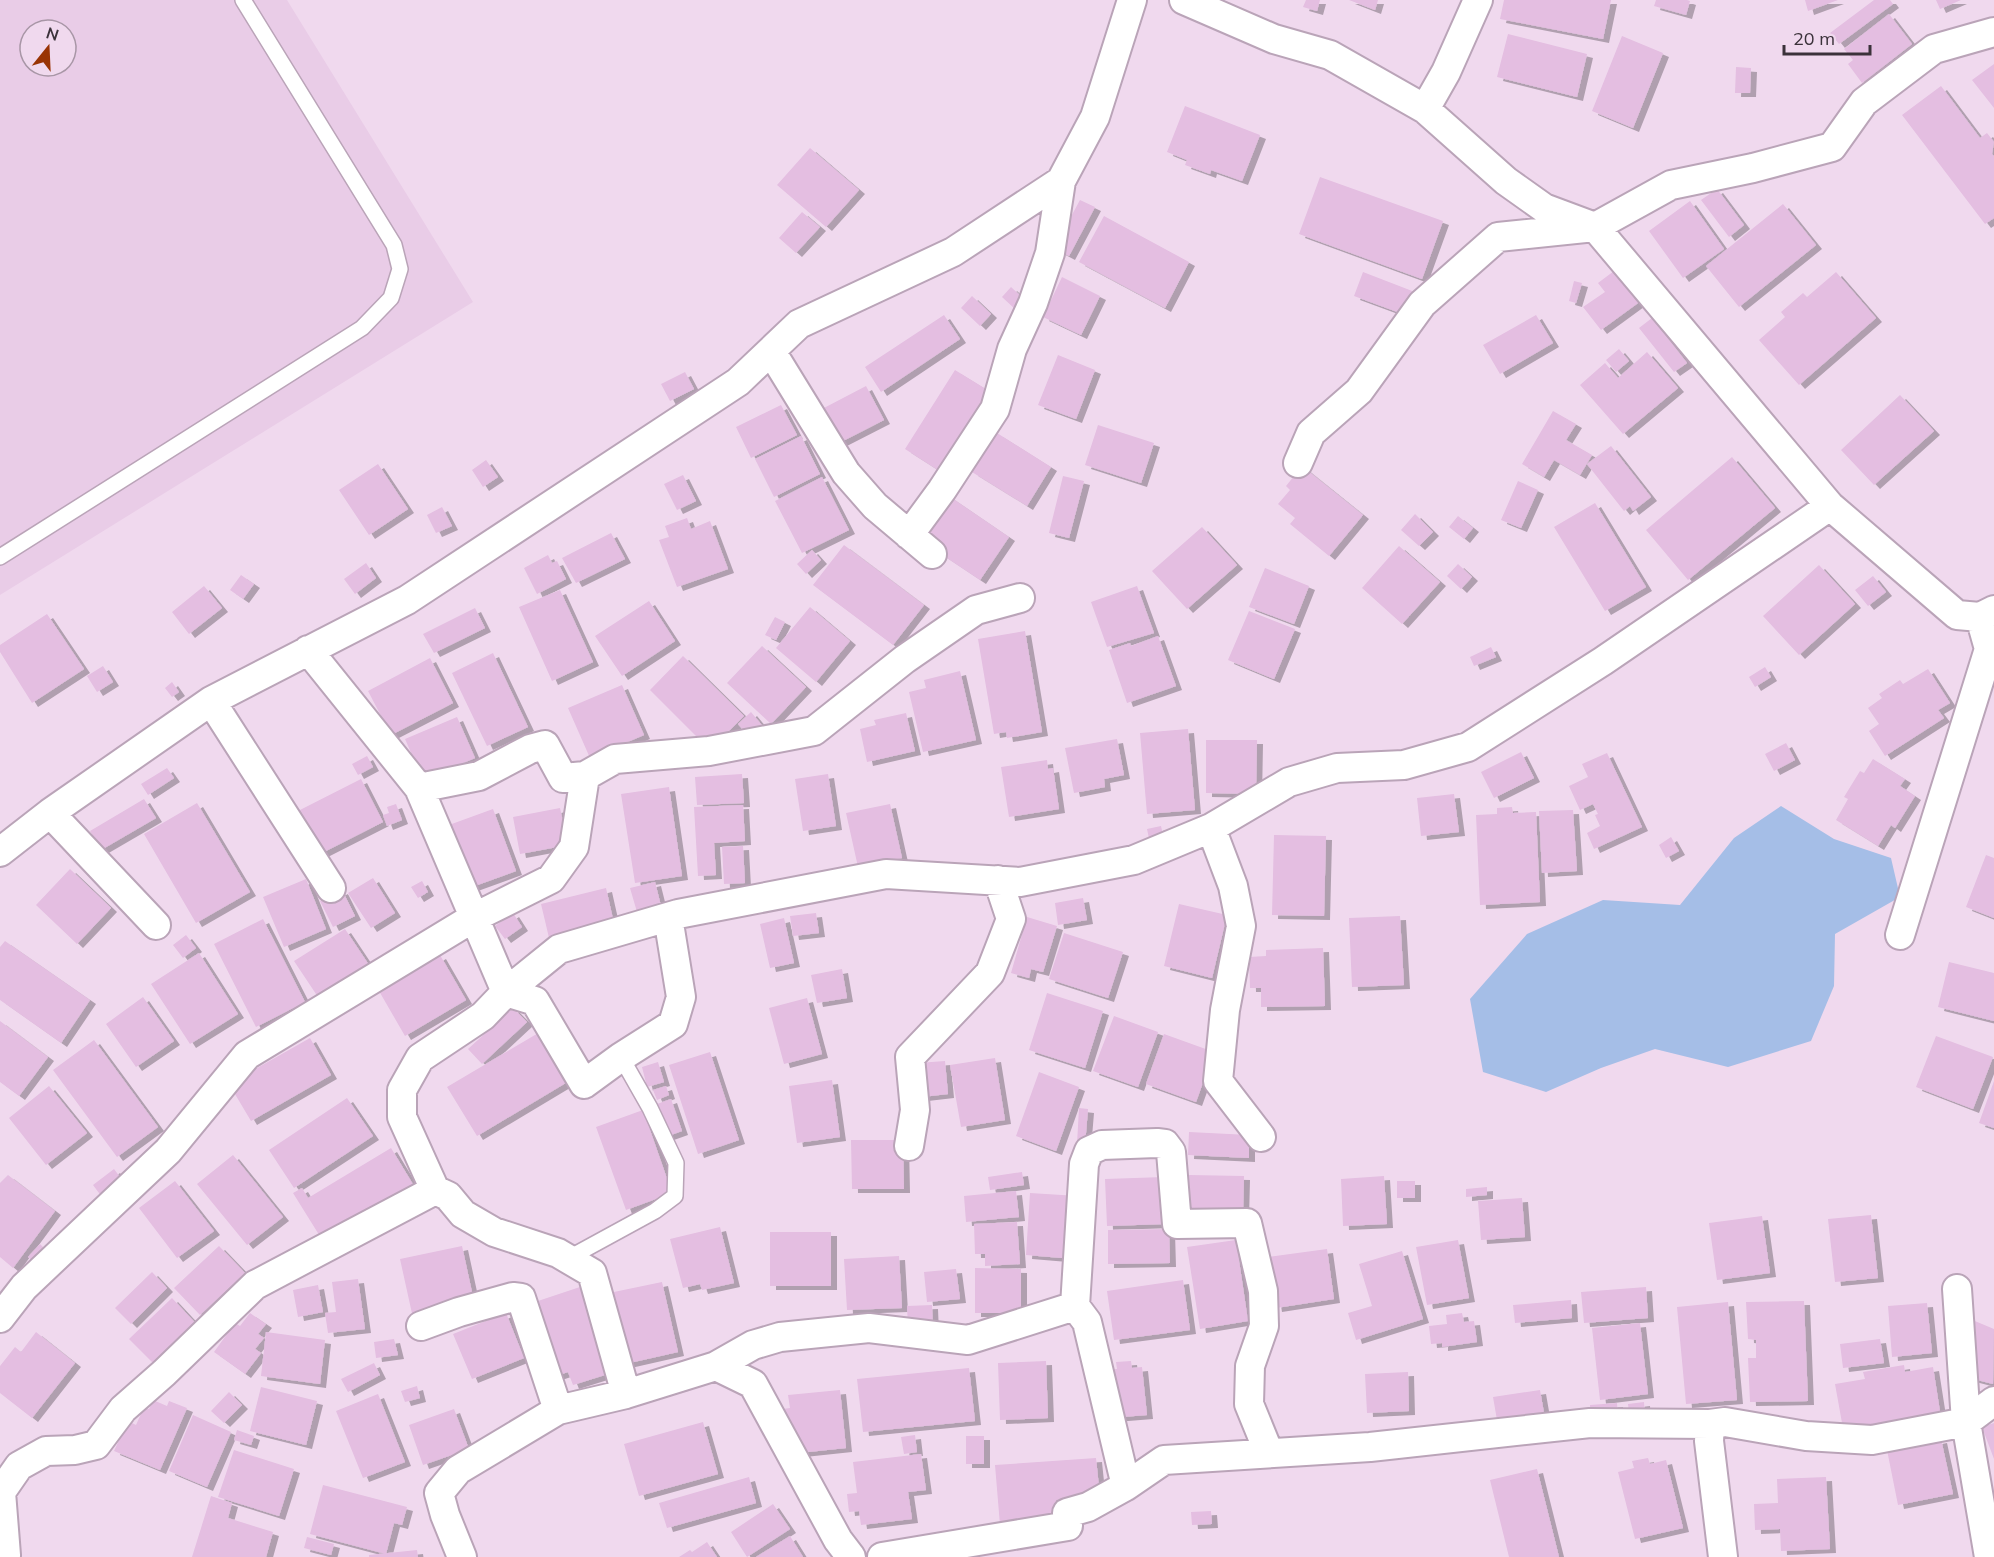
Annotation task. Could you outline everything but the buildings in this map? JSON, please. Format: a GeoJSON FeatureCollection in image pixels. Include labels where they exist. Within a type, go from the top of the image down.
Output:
{"type":"FeatureCollection","features":[{"type":"Feature","properties":{"kind":"street"},"geometry":{"type":"LineString","coordinates":[[909,535],[942,490],[995,409],[1012,349],[1033,303],[1050,253],[1061,181],[1095,117],[1132,0]]}},
{"type":"Feature","properties":{"kind":"street"},"geometry":{"type":"LineString","coordinates":[[1184,0],[1274,39],[1330,55],[1425,109],[1506,181],[1544,208],[1595,227],[1830,506],[1958,615],[1987,614],[1989,649],[1900,935]]}},
{"type":"Feature","properties":{"kind":"street"},"geometry":{"type":"LineString","coordinates":[[1425,109],[1446,72],[1478,0]]}},
{"type":"Feature","properties":{"kind":"street"},"geometry":{"type":"LineString","coordinates":[[1298,463],[1311,433],[1359,391],[1422,304],[1498,237],[1595,227],[1671,184],[1753,168],[1832,147],[1864,102],[1934,49],[1994,32]]}},
{"type":"Feature","properties":{"kind":"street"},"geometry":{"type":"LineString","coordinates":[[0,852],[50,813],[211,701],[407,600],[738,382],[800,324],[953,252],[1061,181]]}},
{"type":"Feature","properties":{"kind":"street"},"geometry":{"type":"LineString","coordinates":[[771,351],[846,473],[875,506],[933,554]]}},
{"type":"Feature","properties":{"kind":"street"},"geometry":{"type":"LineString","coordinates":[[626,1394],[592,1273],[558,1253],[494,1232],[463,1214],[448,1196],[435,1190],[402,1117],[402,1090],[420,1058],[483,1016],[506,992],[559,949],[668,917],[886,874],[1020,882],[1134,860],[1211,828],[1289,782],[1337,768],[1404,765],[1468,747],[1603,661],[1830,506]]}},
{"type":"Feature","properties":{"kind":"street"},"geometry":{"type":"LineString","coordinates":[[419,788],[479,776],[530,749],[545,745],[563,778],[585,776],[615,759],[708,752],[814,731],[905,659],[976,610],[1020,598]]}},
{"type":"Feature","properties":{"kind":"street"},"geometry":{"type":"LineString","coordinates":[[308,650],[419,788],[506,992],[535,1001],[584,1084],[673,1024],[681,997],[668,917]]}},
{"type":"Feature","properties":{"kind":"street"},"geometry":{"type":"LineString","coordinates":[[211,701],[331,888]]}},
{"type":"Feature","properties":{"kind":"street"},"geometry":{"type":"LineString","coordinates":[[0,1318],[24,1287],[168,1151],[247,1055],[473,918],[551,879],[574,847],[585,776]]}},
{"type":"Feature","properties":{"kind":"street"},"geometry":{"type":"LineString","coordinates":[[50,813],[156,926]]}},
{"type":"Feature","properties":{"kind":"street"},"geometry":{"type":"LineString","coordinates":[[1211,828],[1233,886],[1241,927],[1225,1010],[1218,1081],[1261,1137]]}},
{"type":"Feature","properties":{"kind":"street"},"geometry":{"type":"LineString","coordinates":[[909,1146],[915,1110],[910,1057],[990,973],[1011,919],[998,880]]}},
{"type":"Feature","properties":{"kind":"street"},"geometry":{"type":"LineString","coordinates":[[1126,1486],[1087,1322],[1075,1306],[1084,1164],[1089,1151],[1102,1145],[1166,1144],[1171,1152],[1177,1224],[1247,1223],[1263,1291],[1264,1326],[1250,1366],[1249,1404],[1269,1453]]}},
{"type":"Feature","properties":{"kind":"street"},"geometry":{"type":"LineString","coordinates":[[6,1555],[1,1492],[19,1466],[46,1451],[75,1450],[96,1445],[123,1408],[164,1374],[255,1285],[435,1190]]}},
{"type":"Feature","properties":{"kind":"street"},"geometry":{"type":"LineString","coordinates":[[1957,1289],[1966,1422],[1989,1557]]}},
{"type":"Feature","properties":{"kind":"street"},"geometry":{"type":"LineString","coordinates":[[421,1326],[502,1300],[513,1297],[521,1298],[558,1410]]}},
{"type":"Feature","properties":{"kind":"street"},"geometry":{"type":"LineString","coordinates":[[462,1557],[444,1515],[440,1493],[458,1470],[558,1410],[626,1394],[716,1366],[753,1345],[780,1337],[869,1328],[968,1340],[1075,1306]]}},
{"type":"Feature","properties":{"kind":"street"},"geometry":{"type":"LineString","coordinates":[[716,1366],[753,1384],[838,1540],[851,1557]]}},
{"type":"Feature","properties":{"kind":"street"},"geometry":{"type":"LineString","coordinates":[[882,1557],[1068,1526],[1067,1513],[1088,1507],[1126,1486],[1164,1460],[1370,1447],[1590,1423],[1710,1424],[1725,1422],[1806,1436],[1872,1440],[1966,1422],[1994,1401]]}},
{"type":"Feature","properties":{"kind":"street"},"geometry":{"type":"LineString","coordinates":[[1710,1424],[1709,1441],[1723,1557]]}},
{"type":"Feature","properties":{"kind":"lane"},"geometry":{"type":"LineString","coordinates":[[0,557],[362,328],[391,298],[400,269],[394,246],[243,0]]}},
{"type":"Feature","properties":{"kind":"lane"},"geometry":{"type":"LineString","coordinates":[[567,1259],[655,1210],[675,1196],[676,1162],[650,1108],[621,1057]]}},
{"type":"Feature","properties":{"kind":"shaded area"},"geometry":{"type":"Polygon","coordinates":[[[0,0],[287,0],[473,302],[0,595],[0,0]]]}},
{"type":"Feature","properties":{"kind":"water"},"geometry":{"type":"Polygon","coordinates":[[[1781,806],[1834,839],[1891,858],[1900,897],[1835,934],[1834,986],[1811,1041],[1728,1067],[1655,1049],[1601,1068],[1546,1092],[1483,1072],[1470,999],[1527,934],[1603,900],[1680,905],[1734,838],[1781,806]]]}}]}
